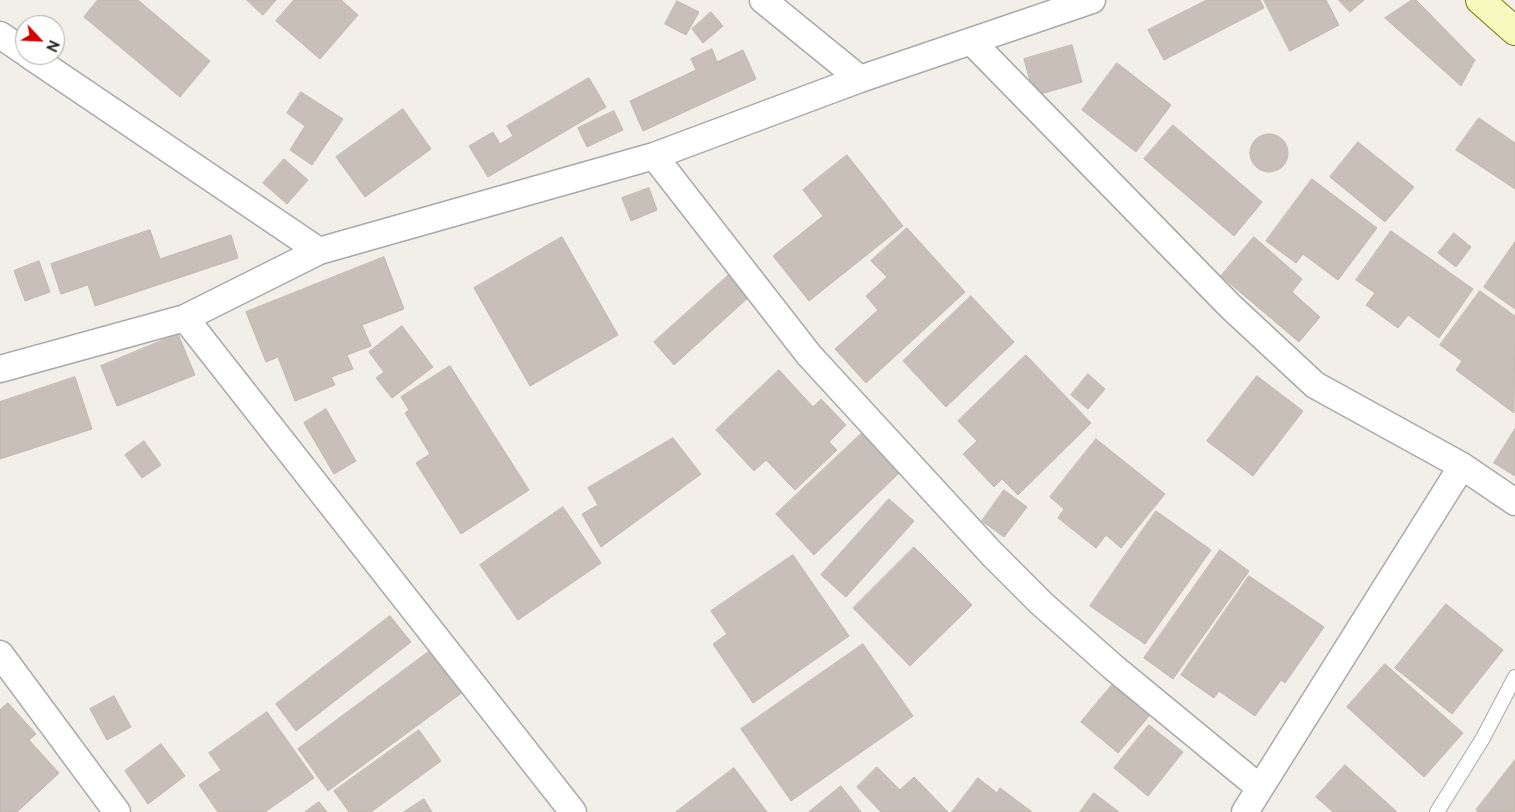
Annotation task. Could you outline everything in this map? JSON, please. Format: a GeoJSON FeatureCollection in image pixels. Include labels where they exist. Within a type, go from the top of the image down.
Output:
{"type":"FeatureCollection","features":[{"type":"Feature","properties":{"kind":"street"},"geometry":{"type":"LineString","coordinates":[[763,0],[860,79]]}},
{"type":"Feature","properties":{"kind":"street"},"geometry":{"type":"LineString","coordinates":[[0,368],[185,318],[319,251],[654,156],[860,79],[972,42],[1022,22],[1092,0]]}},
{"type":"Feature","properties":{"kind":"street"},"geometry":{"type":"LineString","coordinates":[[1480,0],[1515,31]]}},
{"type":"Feature","properties":{"kind":"street"},"geometry":{"type":"LineString","coordinates":[[0,35],[15,45]]}},
{"type":"Feature","properties":{"kind":"street"},"geometry":{"type":"LineString","coordinates":[[972,42],[1230,307],[1315,385],[1462,466],[1515,502]]}},
{"type":"Feature","properties":{"kind":"street"},"geometry":{"type":"LineString","coordinates":[[44,65],[319,251]]}},
{"type":"Feature","properties":{"kind":"street"},"geometry":{"type":"LineString","coordinates":[[654,156],[809,356],[992,554],[1041,603],[1106,660],[1260,788]]}},
{"type":"Feature","properties":{"kind":"street"},"geometry":{"type":"LineString","coordinates":[[185,318],[573,812]]}},
{"type":"Feature","properties":{"kind":"street"},"geometry":{"type":"LineString","coordinates":[[1245,812],[1462,466]]}},
{"type":"Feature","properties":{"kind":"street"},"geometry":{"type":"LineString","coordinates":[[0,654],[118,812]]}},
{"type":"Feature","properties":{"kind":"lane"},"geometry":{"type":"LineString","coordinates":[[1437,812],[1482,738],[1515,677]]}},
{"type":"Feature","properties":{"kind":"building"},"geometry":{"type":"Polygon","coordinates":[[[98,0],[138,0],[210,61],[180,97],[84,17],[98,0]]]}},
{"type":"Feature","properties":{"kind":"building"},"geometry":{"type":"Polygon","coordinates":[[[247,0],[276,0],[263,15],[247,0]]]}},
{"type":"Feature","properties":{"kind":"building"},"geometry":{"type":"Polygon","coordinates":[[[294,0],[341,0],[358,15],[320,59],[276,21],[294,0]]]}},
{"type":"Feature","properties":{"kind":"building"},"geometry":{"type":"Polygon","coordinates":[[[1207,0],[1260,0],[1264,8],[1164,60],[1148,30],[1207,0]]]}},
{"type":"Feature","properties":{"kind":"building"},"geometry":{"type":"Polygon","coordinates":[[[1264,0],[1326,0],[1339,25],[1290,51],[1264,0]]]}},
{"type":"Feature","properties":{"kind":"building"},"geometry":{"type":"Polygon","coordinates":[[[1339,0],[1364,0],[1350,12],[1339,0]]]}},
{"type":"Feature","properties":{"kind":"building"},"geometry":{"type":"Polygon","coordinates":[[[1412,0],[1416,0],[1475,60],[1461,86],[1385,18],[1412,0]]]}},
{"type":"Feature","properties":{"kind":"building"},"geometry":{"type":"Polygon","coordinates":[[[677,1],[699,12],[686,35],[665,24],[677,1]]]}},
{"type":"Feature","properties":{"kind":"building"},"geometry":{"type":"Polygon","coordinates":[[[711,12],[723,26],[703,43],[692,29],[711,12]]]}},
{"type":"Feature","properties":{"kind":"building"},"geometry":{"type":"Polygon","coordinates":[[[1072,45],[1082,82],[1034,96],[1024,59],[1072,45]]]}},
{"type":"Feature","properties":{"kind":"building"},"geometry":{"type":"Polygon","coordinates":[[[712,49],[717,62],[743,50],[756,79],[643,131],[630,101],[696,70],[691,59],[712,49]]]}},
{"type":"Feature","properties":{"kind":"building"},"geometry":{"type":"Polygon","coordinates":[[[1117,63],[1171,105],[1136,152],[1082,110],[1117,63]]]}},
{"type":"Feature","properties":{"kind":"building"},"geometry":{"type":"Polygon","coordinates":[[[589,78],[606,107],[488,177],[469,146],[493,132],[500,144],[513,136],[507,126],[589,78]]]}},
{"type":"Feature","properties":{"kind":"building"},"geometry":{"type":"Polygon","coordinates":[[[301,92],[343,119],[312,165],[290,150],[305,126],[287,113],[301,92]]]}},
{"type":"Feature","properties":{"kind":"building"},"geometry":{"type":"Polygon","coordinates":[[[403,109],[431,149],[365,197],[336,157],[403,109]]]}},
{"type":"Feature","properties":{"kind":"building"},"geometry":{"type":"Polygon","coordinates":[[[614,111],[623,130],[587,147],[578,128],[614,111]]]}},
{"type":"Feature","properties":{"kind":"building"},"geometry":{"type":"Polygon","coordinates":[[[1479,118],[1515,143],[1515,189],[1456,150],[1479,118]]]}},
{"type":"Feature","properties":{"kind":"building"},"geometry":{"type":"Polygon","coordinates":[[[1173,125],[1262,202],[1234,236],[1144,159],[1173,125]]]}},
{"type":"Feature","properties":{"kind":"building"},"geometry":{"type":"Polygon","coordinates":[[[1269,134],[1282,140],[1288,153],[1282,166],[1269,172],[1256,166],[1250,153],[1256,140],[1269,134]]]}},
{"type":"Feature","properties":{"kind":"building"},"geometry":{"type":"Polygon","coordinates":[[[1358,142],[1414,187],[1385,222],[1330,177],[1358,142]]]}},
{"type":"Feature","properties":{"kind":"building"},"geometry":{"type":"Polygon","coordinates":[[[847,155],[903,226],[809,301],[773,256],[823,216],[803,190],[847,155]]]}},
{"type":"Feature","properties":{"kind":"building"},"geometry":{"type":"Polygon","coordinates":[[[284,159],[308,180],[287,204],[263,183],[284,159]]]}},
{"type":"Feature","properties":{"kind":"building"},"geometry":{"type":"Polygon","coordinates":[[[1312,179],[1377,228],[1338,280],[1303,254],[1296,263],[1266,241],[1312,179]]]}},
{"type":"Feature","properties":{"kind":"building"},"geometry":{"type":"Polygon","coordinates":[[[649,188],[657,210],[631,221],[622,198],[649,188]]]}},
{"type":"Feature","properties":{"kind":"building"},"geometry":{"type":"Polygon","coordinates":[[[907,228],[965,292],[866,383],[835,349],[878,310],[866,296],[887,277],[871,261],[907,228]]]}},
{"type":"Feature","properties":{"kind":"building"},"geometry":{"type":"Polygon","coordinates":[[[150,230],[160,259],[231,235],[238,258],[95,306],[88,285],[61,294],[51,264],[150,230]]]}},
{"type":"Feature","properties":{"kind":"building"},"geometry":{"type":"Polygon","coordinates":[[[1391,231],[1473,289],[1439,338],[1408,315],[1398,328],[1366,305],[1375,293],[1356,280],[1391,231]]]}},
{"type":"Feature","properties":{"kind":"building"},"geometry":{"type":"Polygon","coordinates":[[[1454,233],[1471,247],[1456,267],[1438,253],[1454,233]]]}},
{"type":"Feature","properties":{"kind":"building"},"geometry":{"type":"Polygon","coordinates":[[[562,237],[618,335],[530,386],[474,288],[562,237]]]}},
{"type":"Feature","properties":{"kind":"building"},"geometry":{"type":"Polygon","coordinates":[[[1254,237],[1302,279],[1292,292],[1320,317],[1299,342],[1221,276],[1254,237]]]}},
{"type":"Feature","properties":{"kind":"building"},"geometry":{"type":"Polygon","coordinates":[[[1515,242],[1515,309],[1484,287],[1515,242]]]}},
{"type":"Feature","properties":{"kind":"building"},"geometry":{"type":"Polygon","coordinates":[[[384,257],[404,309],[362,325],[371,346],[347,355],[353,369],[331,377],[335,385],[295,401],[278,357],[266,362],[246,312],[384,257]]]}},
{"type":"Feature","properties":{"kind":"building"},"geometry":{"type":"Polygon","coordinates":[[[39,261],[50,292],[25,301],[14,271],[39,261]]]}},
{"type":"Feature","properties":{"kind":"building"},"geometry":{"type":"Polygon","coordinates":[[[731,273],[751,295],[674,365],[654,342],[731,273]]]}},
{"type":"Feature","properties":{"kind":"building"},"geometry":{"type":"Polygon","coordinates":[[[1480,291],[1515,316],[1514,413],[1456,370],[1462,361],[1440,345],[1480,291]]]}},
{"type":"Feature","properties":{"kind":"building"},"geometry":{"type":"Polygon","coordinates":[[[971,296],[1014,342],[946,407],[903,361],[971,296]]]}},
{"type":"Feature","properties":{"kind":"building"},"geometry":{"type":"Polygon","coordinates":[[[402,326],[433,367],[392,398],[376,378],[384,372],[369,352],[402,326]]]}},
{"type":"Feature","properties":{"kind":"building"},"geometry":{"type":"Polygon","coordinates":[[[178,334],[195,375],[117,406],[101,366],[178,334]]]}},
{"type":"Feature","properties":{"kind":"building"},"geometry":{"type":"Polygon","coordinates":[[[1026,355],[1091,423],[1018,495],[1002,479],[994,487],[963,454],[977,441],[958,421],[1026,355]]]}},
{"type":"Feature","properties":{"kind":"building"},"geometry":{"type":"Polygon","coordinates":[[[450,366],[529,490],[461,534],[416,463],[430,454],[405,413],[409,410],[401,397],[450,366]]]}},
{"type":"Feature","properties":{"kind":"building"},"geometry":{"type":"Polygon","coordinates":[[[779,370],[813,407],[821,399],[846,425],[829,442],[837,450],[795,490],[766,460],[754,471],[716,430],[779,370]]]}},
{"type":"Feature","properties":{"kind":"building"},"geometry":{"type":"Polygon","coordinates":[[[1088,374],[1105,389],[1088,409],[1071,395],[1088,374]]]}},
{"type":"Feature","properties":{"kind":"building"},"geometry":{"type":"Polygon","coordinates":[[[1257,376],[1303,411],[1253,476],[1207,441],[1257,376]]]}},
{"type":"Feature","properties":{"kind":"building"},"geometry":{"type":"Polygon","coordinates":[[[75,377],[92,429],[0,459],[0,402],[75,377]]]}},
{"type":"Feature","properties":{"kind":"building"},"geometry":{"type":"Polygon","coordinates":[[[326,409],[356,461],[334,474],[304,423],[326,409]]]}},
{"type":"Feature","properties":{"kind":"building"},"geometry":{"type":"Polygon","coordinates":[[[1515,429],[1515,476],[1494,463],[1515,429]]]}},
{"type":"Feature","properties":{"kind":"building"},"geometry":{"type":"Polygon","coordinates":[[[862,433],[899,473],[814,555],[776,514],[862,433]]]}},
{"type":"Feature","properties":{"kind":"building"},"geometry":{"type":"Polygon","coordinates":[[[673,438],[701,474],[601,547],[582,514],[598,505],[588,488],[673,438]]]}},
{"type":"Feature","properties":{"kind":"building"},"geometry":{"type":"Polygon","coordinates":[[[1096,439],[1165,494],[1121,548],[1106,535],[1096,548],[1058,518],[1064,509],[1050,497],[1096,439]]]}},
{"type":"Feature","properties":{"kind":"building"},"geometry":{"type":"Polygon","coordinates":[[[144,441],[161,465],[142,478],[125,455],[144,441]]]}},
{"type":"Feature","properties":{"kind":"building"},"geometry":{"type":"Polygon","coordinates":[[[1004,490],[1027,507],[1004,537],[982,521],[1004,490]]]}},
{"type":"Feature","properties":{"kind":"building"},"geometry":{"type":"Polygon","coordinates":[[[889,499],[914,521],[846,597],[821,575],[889,499]]]}},
{"type":"Feature","properties":{"kind":"building"},"geometry":{"type":"Polygon","coordinates":[[[563,507],[601,563],[518,620],[480,565],[563,507]]]}},
{"type":"Feature","properties":{"kind":"building"},"geometry":{"type":"Polygon","coordinates":[[[1156,511],[1211,550],[1145,644],[1090,606],[1156,511]]]}},
{"type":"Feature","properties":{"kind":"building"},"geometry":{"type":"Polygon","coordinates":[[[914,547],[972,605],[910,666],[853,608],[914,547]]]}},
{"type":"Feature","properties":{"kind":"building"},"geometry":{"type":"Polygon","coordinates":[[[1220,550],[1249,571],[1173,679],[1144,658],[1220,550]]]}},
{"type":"Feature","properties":{"kind":"building"},"geometry":{"type":"Polygon","coordinates":[[[793,555],[849,636],[753,703],[713,644],[727,634],[711,611],[793,555]]]}},
{"type":"Feature","properties":{"kind":"building"},"geometry":{"type":"Polygon","coordinates":[[[1249,576],[1324,627],[1285,683],[1281,680],[1255,716],[1219,691],[1214,698],[1181,675],[1249,576]]]}},
{"type":"Feature","properties":{"kind":"building"},"geometry":{"type":"Polygon","coordinates":[[[1446,604],[1503,650],[1452,714],[1395,668],[1446,604]]]}},
{"type":"Feature","properties":{"kind":"building"},"geometry":{"type":"Polygon","coordinates":[[[390,616],[411,642],[296,731],[276,704],[390,616]]]}},
{"type":"Feature","properties":{"kind":"building"},"geometry":{"type":"Polygon","coordinates":[[[863,644],[913,716],[791,801],[741,729],[863,644]]]}},
{"type":"Feature","properties":{"kind":"building"},"geometry":{"type":"Polygon","coordinates":[[[431,650],[463,692],[328,791],[298,749],[431,650]]]}},
{"type":"Feature","properties":{"kind":"building"},"geometry":{"type":"Polygon","coordinates":[[[1385,664],[1463,733],[1424,777],[1347,707],[1385,664]]]}},
{"type":"Feature","properties":{"kind":"building"},"geometry":{"type":"Polygon","coordinates":[[[1112,685],[1149,716],[1118,753],[1081,722],[1112,685]]]}},
{"type":"Feature","properties":{"kind":"building"},"geometry":{"type":"Polygon","coordinates":[[[114,696],[131,727],[107,740],[90,709],[114,696]]]}},
{"type":"Feature","properties":{"kind":"building"},"geometry":{"type":"Polygon","coordinates":[[[8,703],[36,734],[29,740],[59,773],[17,812],[0,812],[0,710],[8,703]]]}},
{"type":"Feature","properties":{"kind":"building"},"geometry":{"type":"Polygon","coordinates":[[[267,712],[314,778],[265,812],[218,812],[199,785],[221,770],[209,753],[267,712]]]}},
{"type":"Feature","properties":{"kind":"building"},"geometry":{"type":"Polygon","coordinates":[[[1149,725],[1183,752],[1148,796],[1114,768],[1149,725]]]}},
{"type":"Feature","properties":{"kind":"building"},"geometry":{"type":"Polygon","coordinates":[[[419,730],[441,761],[371,812],[349,812],[334,791],[419,730]]]}},
{"type":"Feature","properties":{"kind":"building"},"geometry":{"type":"Polygon","coordinates":[[[161,744],[185,776],[148,804],[125,771],[161,744]]]}},
{"type":"Feature","properties":{"kind":"building"},"geometry":{"type":"Polygon","coordinates":[[[1515,760],[1515,812],[1478,812],[1476,810],[1515,760]]]}},
{"type":"Feature","properties":{"kind":"building"},"geometry":{"type":"Polygon","coordinates":[[[1345,765],[1397,812],[1333,812],[1316,797],[1345,765]]]}},
{"type":"Feature","properties":{"kind":"building"},"geometry":{"type":"Polygon","coordinates":[[[877,767],[900,790],[914,777],[948,812],[881,812],[857,787],[877,767]]]}},
{"type":"Feature","properties":{"kind":"building"},"geometry":{"type":"Polygon","coordinates":[[[734,768],[767,812],[676,812],[734,768]]]}},
{"type":"Feature","properties":{"kind":"building"},"geometry":{"type":"Polygon","coordinates":[[[978,778],[997,793],[1000,788],[1032,812],[952,812],[978,778]]]}},
{"type":"Feature","properties":{"kind":"building"},"geometry":{"type":"Polygon","coordinates":[[[841,786],[861,812],[809,812],[841,786]]]}},
{"type":"Feature","properties":{"kind":"building"},"geometry":{"type":"Polygon","coordinates":[[[1094,793],[1119,812],[1080,812],[1094,793]]]}},
{"type":"Feature","properties":{"kind":"building"},"geometry":{"type":"Polygon","coordinates":[[[424,799],[432,812],[404,812],[424,799]]]}},
{"type":"Feature","properties":{"kind":"building"},"geometry":{"type":"Polygon","coordinates":[[[319,802],[327,812],[305,812],[319,802]]]}}]}
